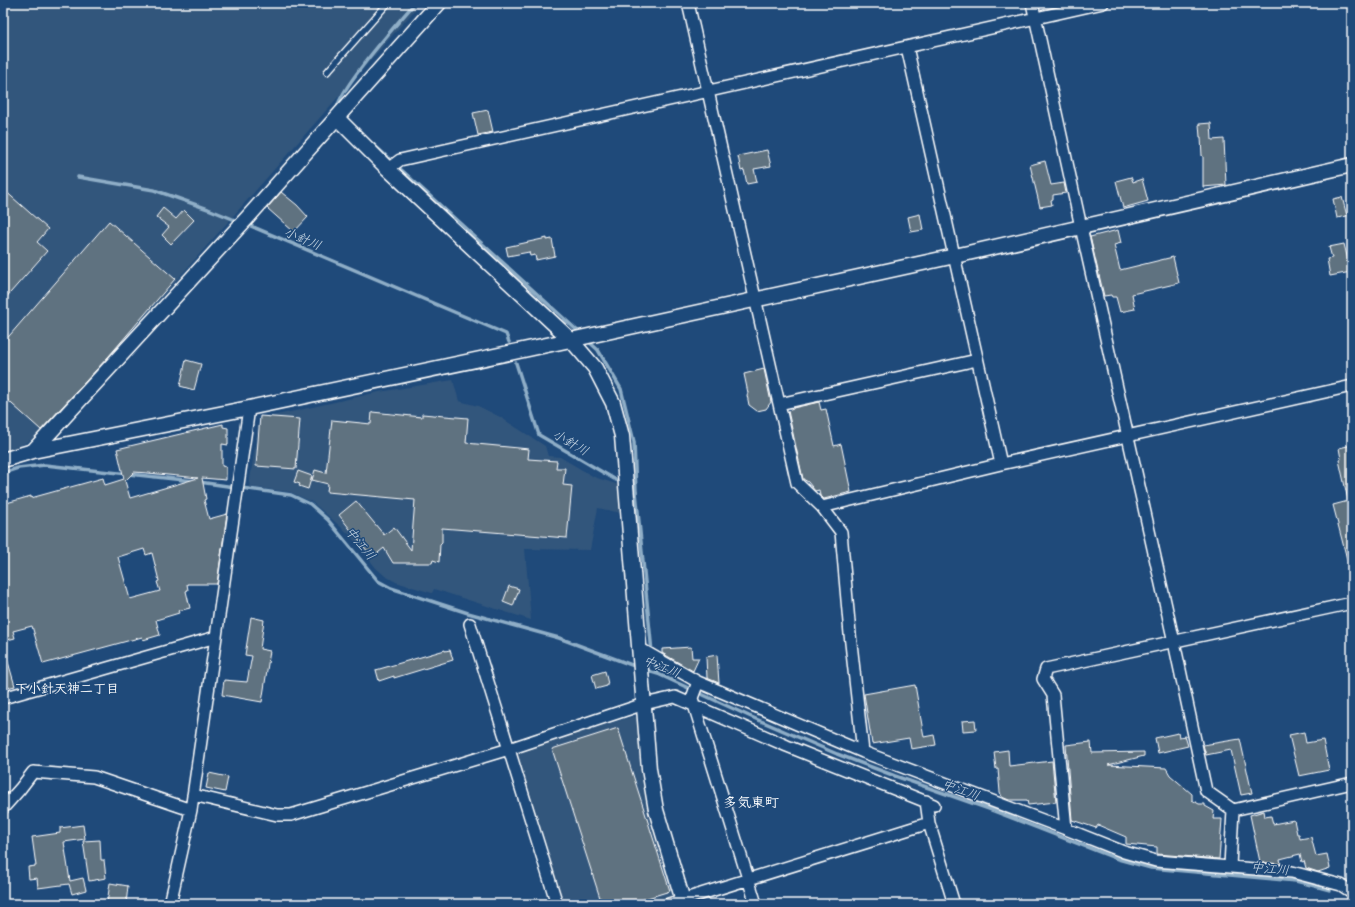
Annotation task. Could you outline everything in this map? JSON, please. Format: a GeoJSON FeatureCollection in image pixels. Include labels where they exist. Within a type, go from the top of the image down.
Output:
{"type":"FeatureCollection","features":[{"type":"Feature","properties":{"kind":"street"},"geometry":{"type":"LineString","coordinates":[[33,452],[245,220],[439,3]]}},
{"type":"Feature","properties":{"kind":"street"},"geometry":{"type":"LineString","coordinates":[[688,3],[797,483],[822,507],[841,532],[863,752]]}},
{"type":"Feature","properties":{"kind":"street"},"geometry":{"type":"LineString","coordinates":[[1032,3],[1206,791],[1233,810],[1352,783]]}},
{"type":"Feature","properties":{"kind":"street"},"geometry":{"type":"LineString","coordinates":[[388,168],[400,160],[1103,3]]}},
{"type":"Feature","properties":{"kind":"street"},"geometry":{"type":"LineString","coordinates":[[907,47],[1001,464]]}},
{"type":"Feature","properties":{"kind":"street"},"geometry":{"type":"LineString","coordinates":[[337,118],[388,168],[573,340],[595,368],[613,403],[622,436],[649,769],[656,810],[683,902]]}},
{"type":"Feature","properties":{"kind":"street"},"geometry":{"type":"LineString","coordinates":[[3,460],[33,452],[593,336],[955,256],[1352,165]]}},
{"type":"Feature","properties":{"kind":"street"},"geometry":{"type":"LineString","coordinates":[[779,404],[978,360]]}},
{"type":"Feature","properties":{"kind":"street"},"geometry":{"type":"LineString","coordinates":[[822,507],[1001,464],[1352,386]]}},
{"type":"Feature","properties":{"kind":"street"},"geometry":{"type":"LineString","coordinates":[[170,904],[191,810],[249,408]]}},
{"type":"Feature","properties":{"kind":"street"},"geometry":{"type":"LineString","coordinates":[[1066,829],[1053,695],[1043,680],[1046,669],[1352,603]]}},
{"type":"Feature","properties":{"kind":"street"},"geometry":{"type":"LineString","coordinates":[[470,624],[557,904]]}},
{"type":"Feature","properties":{"kind":"street"},"geometry":{"type":"LineString","coordinates":[[3,698],[216,637]]}},
{"type":"Feature","properties":{"kind":"street"},"geometry":{"type":"LineString","coordinates":[[639,651],[698,682],[863,752],[1124,852],[1156,860],[1292,872],[1340,885],[1352,892]]}},
{"type":"Feature","properties":{"kind":"street"},"geometry":{"type":"LineString","coordinates":[[698,682],[693,701],[756,904]]}},
{"type":"Feature","properties":{"kind":"street"},"geometry":{"type":"LineString","coordinates":[[193,795],[277,815],[291,815],[509,749],[644,704],[675,697],[693,701],[787,746],[930,803],[929,823],[954,904]]}},
{"type":"Feature","properties":{"kind":"street"},"geometry":{"type":"LineString","coordinates":[[3,808],[33,772],[94,777],[191,810]]}},
{"type":"Feature","properties":{"kind":"street"},"geometry":{"type":"LineString","coordinates":[[1230,866],[1233,810]]}},
{"type":"Feature","properties":{"kind":"street"},"geometry":{"type":"LineString","coordinates":[[669,904],[683,902],[748,879],[929,823]]}},
{"type":"Feature","properties":{"kind":"lane"},"geometry":{"type":"LineString","coordinates":[[327,72],[388,3]]}},
{"type":"Feature","properties":{"kind":"shaded area"},"geometry":{"type":"Polygon","coordinates":[[[3,3],[421,3],[40,435],[14,449],[3,452],[3,3]]]}},
{"type":"Feature","properties":{"kind":"shaded area"},"geometry":{"type":"Polygon","coordinates":[[[453,380],[459,401],[478,406],[500,417],[545,446],[548,456],[560,457],[594,477],[619,485],[621,513],[598,508],[590,550],[525,549],[531,620],[434,589],[432,593],[396,582],[385,576],[376,568],[349,534],[312,502],[290,492],[249,487],[258,425],[264,418],[379,392],[453,380]]]}},
{"type":"Feature","properties":{"kind":"shaded area"},"geometry":{"type":"Polygon","coordinates":[[[634,716],[639,719],[650,814],[672,895],[669,899],[654,904],[563,904],[517,756],[520,751],[634,716]]]}},
{"type":"Feature","properties":{"kind":"building"},"geometry":{"type":"Polygon","coordinates":[[[488,110],[493,132],[478,135],[473,113],[488,110]]]}},
{"type":"Feature","properties":{"kind":"building"},"geometry":{"type":"Polygon","coordinates":[[[1211,123],[1212,140],[1224,139],[1226,185],[1203,187],[1203,156],[1199,124],[1211,123]]]}},
{"type":"Feature","properties":{"kind":"building"},"geometry":{"type":"Polygon","coordinates":[[[767,150],[771,166],[754,169],[757,182],[747,184],[744,170],[741,171],[738,156],[767,150]]]}},
{"type":"Feature","properties":{"kind":"building"},"geometry":{"type":"Polygon","coordinates":[[[1045,161],[1051,185],[1064,183],[1066,193],[1053,195],[1053,199],[1051,200],[1052,205],[1040,207],[1030,165],[1045,161]]]}},
{"type":"Feature","properties":{"kind":"building"},"geometry":{"type":"Polygon","coordinates":[[[1131,177],[1133,182],[1142,179],[1148,201],[1123,208],[1116,181],[1131,177]]]}},
{"type":"Feature","properties":{"kind":"building"},"geometry":{"type":"Polygon","coordinates":[[[3,189],[48,229],[37,242],[47,251],[3,301],[3,189]]]}},
{"type":"Feature","properties":{"kind":"building"},"geometry":{"type":"Polygon","coordinates":[[[281,192],[297,205],[308,217],[294,232],[267,208],[281,192]]]}},
{"type":"Feature","properties":{"kind":"building"},"geometry":{"type":"Polygon","coordinates":[[[1342,197],[1347,216],[1337,218],[1333,199],[1342,197]]]}},
{"type":"Feature","properties":{"kind":"building"},"geometry":{"type":"Polygon","coordinates":[[[163,208],[176,219],[184,210],[194,220],[171,244],[162,235],[169,227],[156,217],[163,208]]]}},
{"type":"Feature","properties":{"kind":"building"},"geometry":{"type":"Polygon","coordinates":[[[920,214],[923,230],[911,232],[908,217],[920,214]]]}},
{"type":"Feature","properties":{"kind":"building"},"geometry":{"type":"Polygon","coordinates":[[[109,221],[175,279],[109,356],[41,430],[3,396],[3,343],[109,221]]]}},
{"type":"Feature","properties":{"kind":"building"},"geometry":{"type":"Polygon","coordinates":[[[1118,230],[1121,243],[1114,245],[1120,270],[1173,257],[1179,283],[1132,294],[1135,309],[1120,312],[1116,297],[1112,297],[1111,295],[1104,296],[1090,237],[1118,230]]]}},
{"type":"Feature","properties":{"kind":"building"},"geometry":{"type":"Polygon","coordinates":[[[547,238],[547,240],[552,239],[555,256],[536,260],[535,255],[530,256],[529,252],[508,256],[506,247],[547,238]]]}},
{"type":"Feature","properties":{"kind":"building"},"geometry":{"type":"Polygon","coordinates":[[[1344,244],[1351,272],[1330,276],[1327,259],[1332,258],[1329,247],[1344,244]]]}},
{"type":"Feature","properties":{"kind":"building"},"geometry":{"type":"Polygon","coordinates":[[[186,360],[201,364],[194,390],[180,386],[186,360]]]}},
{"type":"Feature","properties":{"kind":"building"},"geometry":{"type":"Polygon","coordinates":[[[764,369],[771,402],[766,409],[757,411],[749,405],[744,374],[764,369]]]}},
{"type":"Feature","properties":{"kind":"building"},"geometry":{"type":"Polygon","coordinates":[[[819,402],[821,410],[826,409],[834,446],[841,444],[851,492],[824,499],[820,496],[819,490],[815,491],[808,482],[803,479],[788,411],[793,408],[819,402]]]}},
{"type":"Feature","properties":{"kind":"building"},"geometry":{"type":"Polygon","coordinates":[[[372,412],[422,417],[422,414],[468,418],[466,443],[529,449],[528,459],[557,461],[556,468],[565,468],[563,485],[572,486],[567,538],[442,528],[442,542],[440,544],[439,562],[433,560],[432,563],[393,563],[384,548],[373,557],[339,515],[356,501],[384,535],[394,527],[411,550],[415,500],[327,492],[328,484],[312,480],[315,470],[326,473],[332,420],[371,424],[372,412]]]}},
{"type":"Feature","properties":{"kind":"building"},"geometry":{"type":"Polygon","coordinates":[[[260,416],[300,419],[296,469],[256,466],[260,416]]]}},
{"type":"Feature","properties":{"kind":"building"},"geometry":{"type":"Polygon","coordinates":[[[223,424],[223,427],[228,428],[228,445],[222,444],[222,466],[226,467],[226,480],[202,478],[206,499],[204,500],[209,519],[227,514],[217,584],[187,584],[188,590],[186,591],[190,608],[156,620],[160,635],[143,640],[142,637],[43,664],[32,626],[13,631],[15,638],[3,641],[3,504],[31,496],[31,498],[103,478],[105,485],[124,479],[117,449],[223,424]],[[134,472],[125,481],[130,498],[198,478],[148,473],[134,472]],[[144,549],[118,557],[130,599],[160,591],[152,553],[146,555],[144,549]]]}},
{"type":"Feature","properties":{"kind":"building"},"geometry":{"type":"Polygon","coordinates":[[[1352,445],[1352,500],[1348,500],[1339,460],[1341,459],[1339,448],[1352,445]]]}},
{"type":"Feature","properties":{"kind":"building"},"geometry":{"type":"Polygon","coordinates":[[[298,471],[312,476],[308,489],[299,486],[300,484],[294,482],[298,471]]]}},
{"type":"Feature","properties":{"kind":"building"},"geometry":{"type":"Polygon","coordinates":[[[1352,500],[1352,567],[1349,567],[1333,505],[1352,500]]]}},
{"type":"Feature","properties":{"kind":"building"},"geometry":{"type":"Polygon","coordinates":[[[509,586],[519,589],[513,606],[503,602],[509,586]]]}},
{"type":"Feature","properties":{"kind":"building"},"geometry":{"type":"Polygon","coordinates":[[[251,617],[264,620],[260,649],[270,651],[262,702],[222,695],[224,680],[247,682],[252,656],[245,655],[251,617]]]}},
{"type":"Feature","properties":{"kind":"building"},"geometry":{"type":"Polygon","coordinates":[[[691,647],[692,658],[699,658],[693,671],[662,653],[662,649],[691,647]]]}},
{"type":"Feature","properties":{"kind":"building"},"geometry":{"type":"Polygon","coordinates":[[[445,650],[450,650],[453,660],[394,678],[394,676],[379,681],[376,670],[445,650]]]}},
{"type":"Feature","properties":{"kind":"building"},"geometry":{"type":"Polygon","coordinates":[[[6,655],[15,686],[3,689],[3,656],[6,655]]]}},
{"type":"Feature","properties":{"kind":"building"},"geometry":{"type":"Polygon","coordinates":[[[717,655],[719,683],[707,678],[706,657],[717,655]]]}},
{"type":"Feature","properties":{"kind":"building"},"geometry":{"type":"Polygon","coordinates":[[[605,671],[608,684],[607,686],[596,689],[592,675],[605,671]]]}},
{"type":"Feature","properties":{"kind":"building"},"geometry":{"type":"Polygon","coordinates":[[[915,685],[924,737],[934,735],[936,745],[911,749],[909,738],[872,744],[864,694],[915,685]]]}},
{"type":"Feature","properties":{"kind":"building"},"geometry":{"type":"Polygon","coordinates":[[[975,720],[976,730],[963,731],[962,721],[975,720]]]}},
{"type":"Feature","properties":{"kind":"building"},"geometry":{"type":"Polygon","coordinates":[[[618,728],[670,891],[628,904],[602,904],[552,749],[618,728]]]}},
{"type":"Feature","properties":{"kind":"building"},"geometry":{"type":"Polygon","coordinates":[[[1304,732],[1306,743],[1323,740],[1329,770],[1299,776],[1289,735],[1304,732]]]}},
{"type":"Feature","properties":{"kind":"building"},"geometry":{"type":"Polygon","coordinates":[[[1178,733],[1179,737],[1185,736],[1188,746],[1158,753],[1155,738],[1178,733]]]}},
{"type":"Feature","properties":{"kind":"building"},"geometry":{"type":"Polygon","coordinates":[[[1240,739],[1252,793],[1241,795],[1231,750],[1206,755],[1203,745],[1240,739]]]}},
{"type":"Feature","properties":{"kind":"building"},"geometry":{"type":"Polygon","coordinates":[[[1091,742],[1092,753],[1144,752],[1144,756],[1108,765],[1166,768],[1170,775],[1192,794],[1192,800],[1199,804],[1205,804],[1205,806],[1214,811],[1213,819],[1222,819],[1219,859],[1157,854],[1157,847],[1126,844],[1126,837],[1098,825],[1096,828],[1072,820],[1066,745],[1091,742]]]}},
{"type":"Feature","properties":{"kind":"building"},"geometry":{"type":"Polygon","coordinates":[[[1008,750],[1009,766],[1052,761],[1056,802],[1028,805],[1027,800],[1009,800],[1002,797],[994,752],[1008,750]]]}},
{"type":"Feature","properties":{"kind":"building"},"geometry":{"type":"Polygon","coordinates":[[[209,773],[228,777],[225,792],[206,788],[209,773]]]}},
{"type":"Feature","properties":{"kind":"building"},"geometry":{"type":"Polygon","coordinates":[[[1264,811],[1265,817],[1271,816],[1273,824],[1294,820],[1297,834],[1299,834],[1300,839],[1311,837],[1316,856],[1327,854],[1330,868],[1318,872],[1306,868],[1304,861],[1302,862],[1300,854],[1280,859],[1281,864],[1260,862],[1250,815],[1264,811]]]}},
{"type":"Feature","properties":{"kind":"building"},"geometry":{"type":"Polygon","coordinates":[[[83,825],[85,839],[64,842],[70,881],[83,878],[86,890],[72,894],[69,884],[38,888],[37,878],[29,879],[28,867],[36,866],[32,837],[60,833],[60,828],[83,825]]]}},
{"type":"Feature","properties":{"kind":"building"},"geometry":{"type":"Polygon","coordinates":[[[100,840],[101,860],[104,860],[106,878],[89,881],[83,841],[100,840]]]}},
{"type":"Feature","properties":{"kind":"building"},"geometry":{"type":"Polygon","coordinates":[[[110,883],[128,886],[126,904],[107,903],[110,883]]]}},
{"type":"Feature","properties":{"kind":"waterway"},"geometry":{"type":"LineString","coordinates":[[337,111],[339,102],[346,89],[383,40],[415,3]]}},
{"type":"Feature","properties":{"kind":"waterway"},"geometry":{"type":"LineString","coordinates":[[373,144],[581,334]]}},
{"type":"Feature","properties":{"kind":"waterway","name":"小針川"},"geometry":{"type":"LineString","coordinates":[[78,177],[154,190],[240,222]]}},
{"type":"Feature","properties":{"kind":"waterway","name":"小針川"},"geometry":{"type":"LineString","coordinates":[[246,224],[506,334],[509,342]]}},
{"type":"Feature","properties":{"kind":"waterway","name":"小針川"},"geometry":{"type":"LineString","coordinates":[[587,340],[598,350],[621,389],[634,442],[636,492],[652,652]]}},
{"type":"Feature","properties":{"kind":"waterway","name":"小針川"},"geometry":{"type":"LineString","coordinates":[[516,363],[539,435],[616,480]]}},
{"type":"Feature","properties":{"kind":"waterway","name":"中江川"},"geometry":{"type":"LineString","coordinates":[[3,473],[18,468],[45,465],[193,481]]}},
{"type":"Feature","properties":{"kind":"waterway","name":"中江川"},"geometry":{"type":"LineString","coordinates":[[199,482],[291,495],[310,504],[328,520],[378,581],[391,588],[468,613],[559,638],[637,667]]}},
{"type":"Feature","properties":{"kind":"waterway"},"geometry":{"type":"LineString","coordinates":[[654,660],[658,674]]}},
{"type":"Feature","properties":{"kind":"waterway","name":"中江川"},"geometry":{"type":"LineString","coordinates":[[645,670],[658,674],[749,716],[837,754],[989,809],[1118,859],[1151,868],[1296,881],[1330,890]]}},
{"type":"Feature","properties":{"kind":"district","name":"下小針天神二丁目"},"geometry":{"type":"Point","coordinates":[67,688]}},
{"type":"Feature","properties":{"kind":"district","name":"多気東町"},"geometry":{"type":"Point","coordinates":[751,802]}}]}
